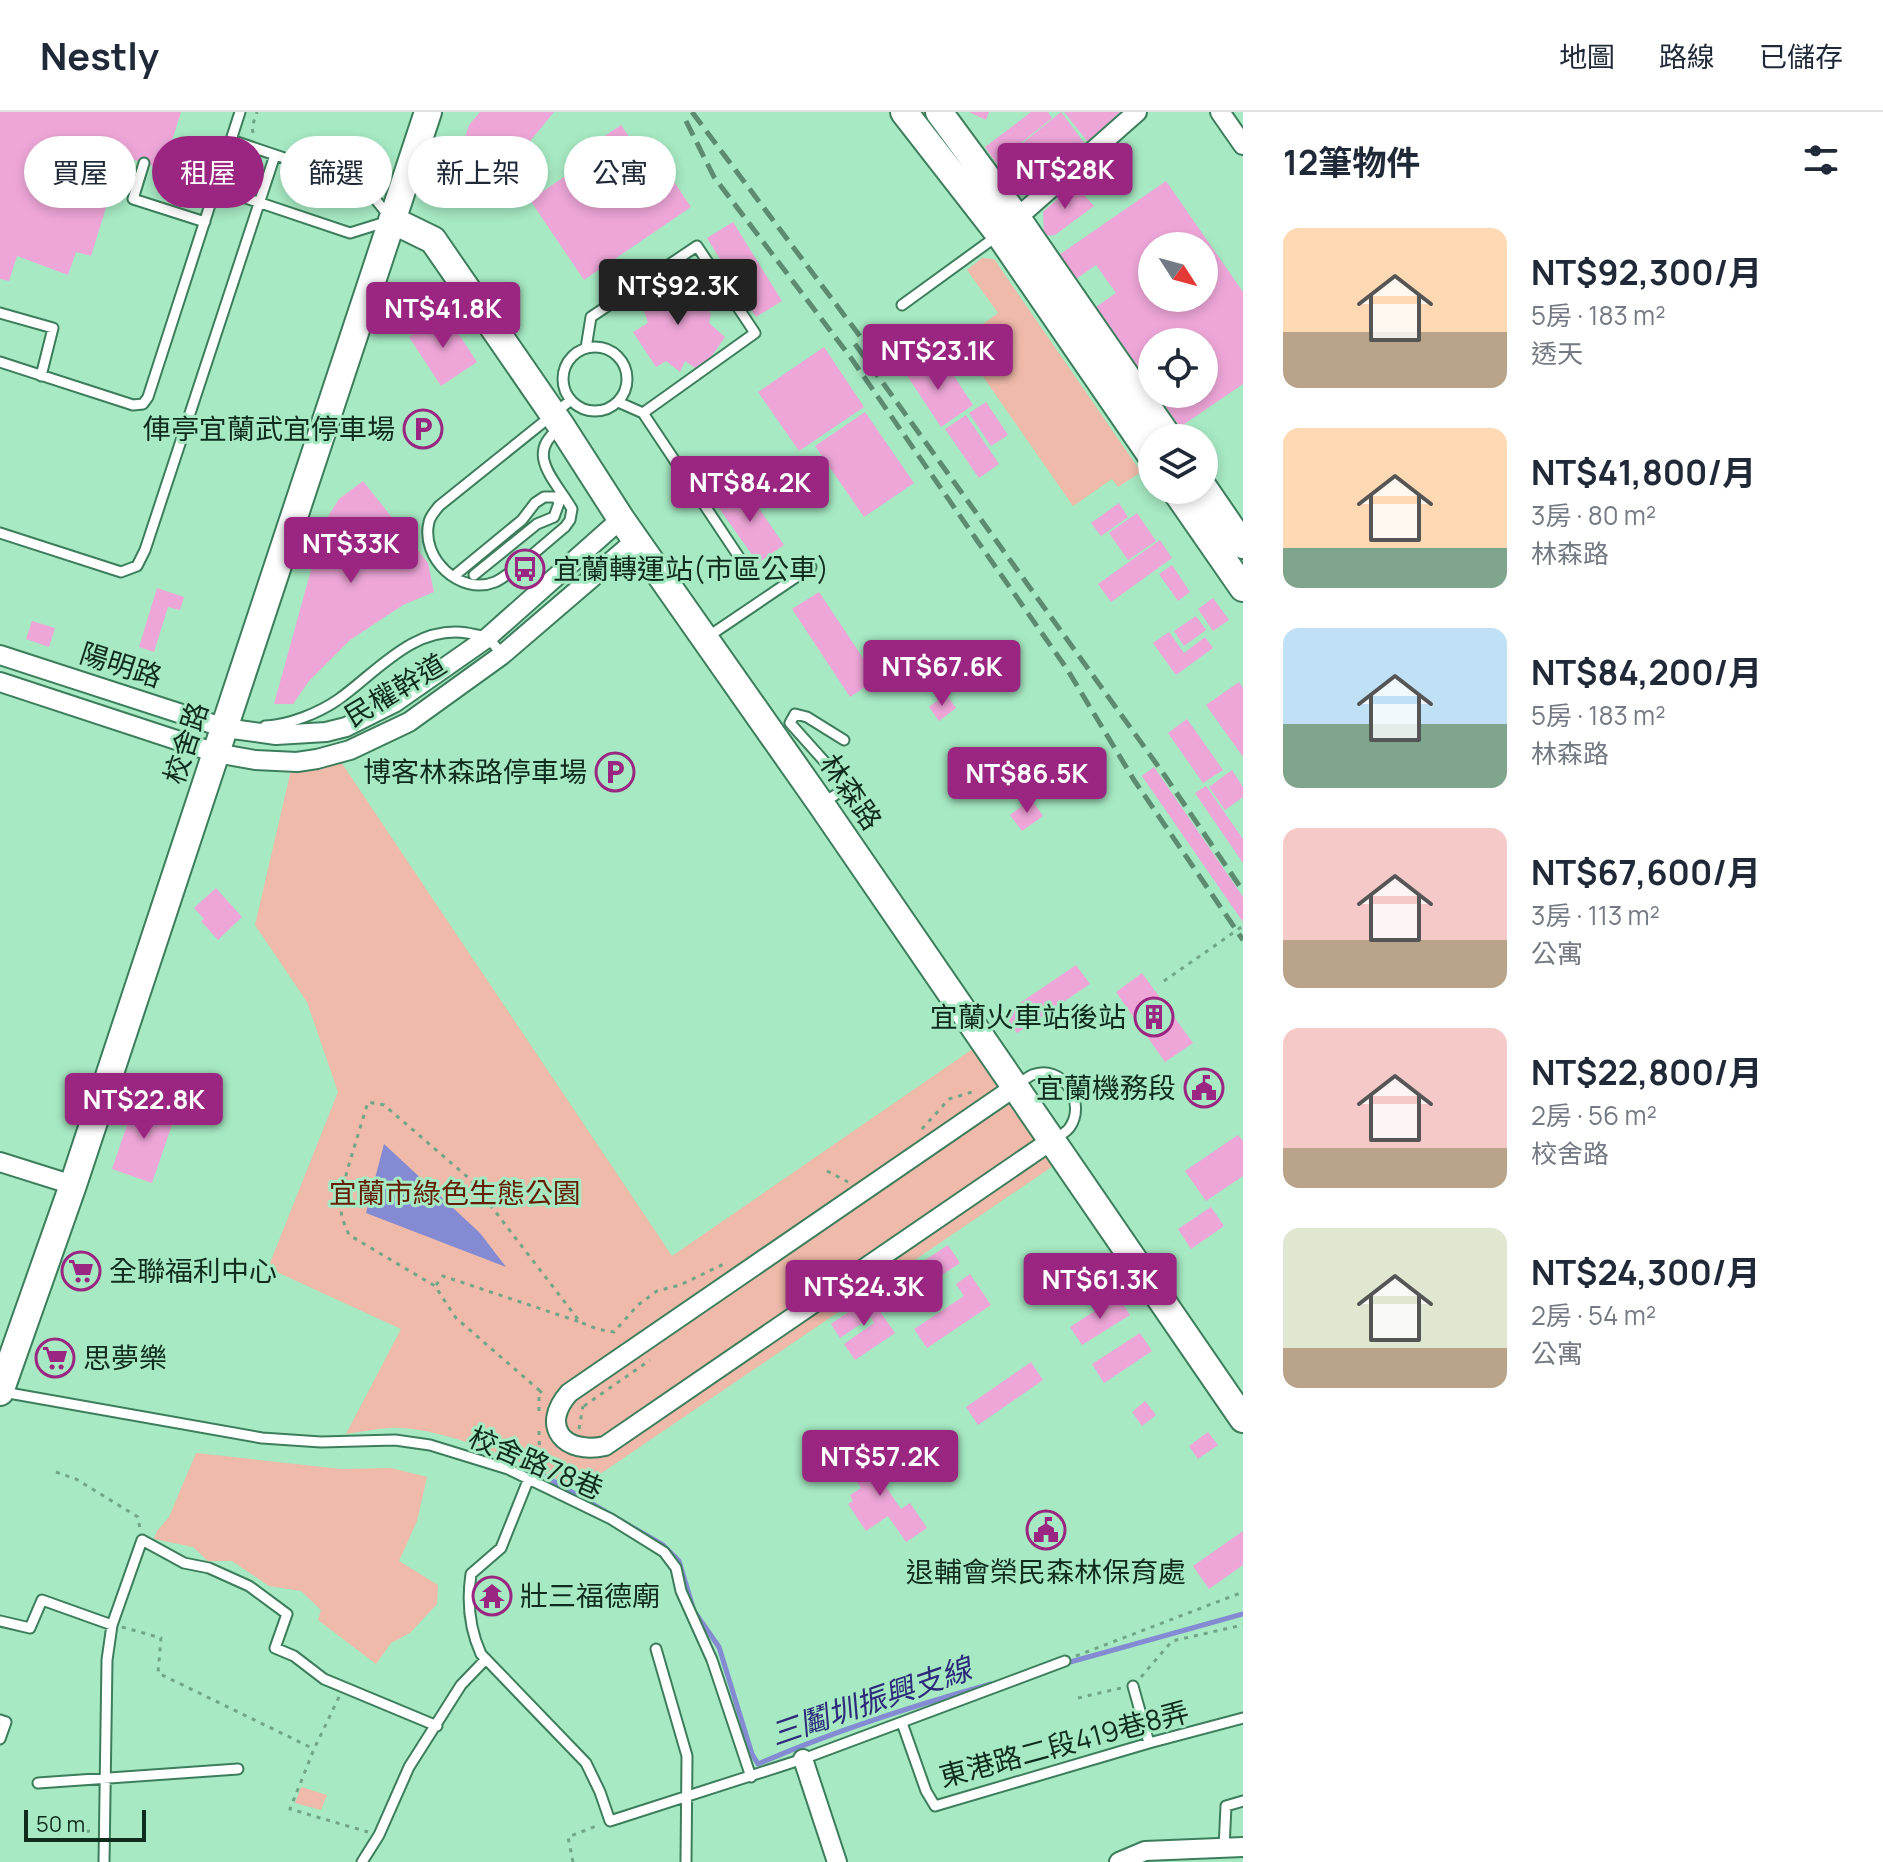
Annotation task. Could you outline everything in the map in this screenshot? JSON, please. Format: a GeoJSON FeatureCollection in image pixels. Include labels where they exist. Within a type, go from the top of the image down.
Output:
{"type":"FeatureCollection","features":[{"type":"Feature","properties":{"kind":"street","name":"校舍路"},"geometry":{"type":"LineString","coordinates":[[0,1392],[73,1185],[428,112]]}},
{"type":"Feature","properties":{"kind":"street"},"geometry":{"type":"LineString","coordinates":[[904,112],[1008,226],[1158,424]]}},
{"type":"Feature","properties":{"kind":"street"},"geometry":{"type":"LineString","coordinates":[[939,112],[1138,435]]}},
{"type":"Feature","properties":{"kind":"street"},"geometry":{"type":"LineString","coordinates":[[1008,226],[1137,112]]}},
{"type":"Feature","properties":{"kind":"street"},"geometry":{"type":"LineString","coordinates":[[1220,112],[1243,145]]}},
{"type":"Feature","properties":{"kind":"street","name":"林森路"},"geometry":{"type":"LineString","coordinates":[[392,220],[433,240],[562,414],[628,530],[821,804],[1243,1419]]}},
{"type":"Feature","properties":{"kind":"street"},"geometry":{"type":"LineString","coordinates":[[1185,504],[1243,588]]}},
{"type":"Feature","properties":{"kind":"street"},"geometry":{"type":"LineString","coordinates":[[1215,504],[1243,545]]}},
{"type":"Feature","properties":{"kind":"street","name":"民權幹道"},"geometry":{"type":"LineString","coordinates":[[225,728],[276,735],[326,732],[346,727],[399,700],[487,638],[628,530]]}},
{"type":"Feature","properties":{"kind":"street","name":"民權幹道"},"geometry":{"type":"LineString","coordinates":[[216,753],[255,760],[297,762],[350,750],[409,722],[502,655],[628,530]]}},
{"type":"Feature","properties":{"kind":"street","name":"陽明路"},"geometry":{"type":"LineString","coordinates":[[0,655],[225,728]]}},
{"type":"Feature","properties":{"kind":"street","name":"陽明路"},"geometry":{"type":"LineString","coordinates":[[0,682],[216,753]]}},
{"type":"Feature","properties":{"kind":"street"},"geometry":{"type":"LineString","coordinates":[[1015,1087],[569,1393],[556,1412],[554,1422],[559,1434],[581,1449],[605,1446],[1052,1140]]}},
{"type":"Feature","properties":{"kind":"street"},"geometry":{"type":"LineString","coordinates":[[0,1162],[73,1185]]}},
{"type":"Feature","properties":{"kind":"street"},"geometry":{"type":"LineString","coordinates":[[803,1759],[837,1862]]}},
{"type":"Feature","properties":{"kind":"street"},"geometry":{"type":"LineString","coordinates":[[1119,1862],[1145,1851],[1234,1848]]}},
{"type":"Feature","properties":{"kind":"lane"},"geometry":{"type":"LineString","coordinates":[[232,136],[240,112]]}},
{"type":"Feature","properties":{"kind":"lane"},"geometry":{"type":"LineString","coordinates":[[264,152],[364,185],[392,220],[350,233],[264,204]]}},
{"type":"Feature","properties":{"kind":"lane"},"geometry":{"type":"LineString","coordinates":[[264,187],[275,155]]}},
{"type":"Feature","properties":{"kind":"lane"},"geometry":{"type":"LineString","coordinates":[[144,163],[133,199],[205,222]]}},
{"type":"Feature","properties":{"kind":"lane"},"geometry":{"type":"LineString","coordinates":[[0,362],[133,405],[143,404],[148,397],[210,208]]}},
{"type":"Feature","properties":{"kind":"lane"},"geometry":{"type":"LineString","coordinates":[[0,533],[121,572],[137,566],[145,550],[257,208]]}},
{"type":"Feature","properties":{"kind":"lane"},"geometry":{"type":"LineString","coordinates":[[902,305],[1008,226]]}},
{"type":"Feature","properties":{"kind":"lane"},"geometry":{"type":"LineString","coordinates":[[586,348],[591,317],[697,246],[755,333],[643,413]]}},
{"type":"Feature","properties":{"kind":"lane"},"geometry":{"type":"LineString","coordinates":[[0,313],[53,328],[41,376]]}},
{"type":"Feature","properties":{"kind":"lane"},"geometry":{"type":"LineString","coordinates":[[586,348],[577,352],[564,369],[562,414],[542,451],[543,462],[572,509],[565,527],[496,581],[477,584],[452,576],[436,558],[429,539],[429,521],[439,506],[562,414],[599,411],[618,402],[628,383],[623,362],[607,348],[586,348]]}},
{"type":"Feature","properties":{"kind":"lane"},"geometry":{"type":"LineString","coordinates":[[618,402],[643,413],[743,563]]}},
{"type":"Feature","properties":{"kind":"lane"},"geometry":{"type":"LineString","coordinates":[[452,576],[474,575],[488,569],[554,517],[563,504],[563,494]]}},
{"type":"Feature","properties":{"kind":"lane"},"geometry":{"type":"LineString","coordinates":[[452,576],[522,520],[544,497],[556,497],[559,503],[554,517]]}},
{"type":"Feature","properties":{"kind":"lane"},"geometry":{"type":"LineString","coordinates":[[706,638],[811,567]]}},
{"type":"Feature","properties":{"kind":"lane"},"geometry":{"type":"LineString","coordinates":[[225,728],[273,726],[320,711],[339,700],[394,654],[429,637],[448,632],[487,638],[502,655]]}},
{"type":"Feature","properties":{"kind":"lane"},"geometry":{"type":"LineString","coordinates":[[821,804],[840,792],[841,780],[790,723],[795,714],[807,717],[844,740]]}},
{"type":"Feature","properties":{"kind":"lane"},"geometry":{"type":"LineString","coordinates":[[1015,1087],[1034,1074],[1055,1075],[1072,1088],[1077,1109],[1070,1129],[1052,1140]]}},
{"type":"Feature","properties":{"kind":"lane","name":"校舍路78巷"},"geometry":{"type":"LineString","coordinates":[[0,1392],[262,1438],[321,1442],[395,1440],[430,1445],[529,1478],[611,1519],[664,1552],[676,1568],[681,1591],[712,1660],[751,1777]]}},
{"type":"Feature","properties":{"kind":"lane"},"geometry":{"type":"LineString","coordinates":[[529,1478],[501,1548],[471,1574],[471,1619],[475,1641],[486,1659],[586,1763],[610,1821],[803,1759],[1065,1661]]}},
{"type":"Feature","properties":{"kind":"lane"},"geometry":{"type":"LineString","coordinates":[[104,1862],[107,1660],[112,1625],[142,1540],[184,1563],[209,1568],[249,1586],[287,1614],[275,1648],[294,1656],[324,1679],[437,1726]]}},
{"type":"Feature","properties":{"kind":"lane"},"geometry":{"type":"LineString","coordinates":[[0,1621],[30,1628],[42,1600],[112,1625]]}},
{"type":"Feature","properties":{"kind":"lane"},"geometry":{"type":"LineString","coordinates":[[656,1649],[687,1756],[686,1862]]}},
{"type":"Feature","properties":{"kind":"lane"},"geometry":{"type":"LineString","coordinates":[[362,1862],[379,1835],[409,1767],[461,1685],[486,1659]]}},
{"type":"Feature","properties":{"kind":"lane"},"geometry":{"type":"LineString","coordinates":[[1133,1686],[1149,1743]]}},
{"type":"Feature","properties":{"kind":"lane","name":"東港路二段419巷8弄"},"geometry":{"type":"LineString","coordinates":[[902,1723],[926,1791],[935,1806],[1243,1718]]}},
{"type":"Feature","properties":{"kind":"lane"},"geometry":{"type":"LineString","coordinates":[[0,1720],[6,1722],[0,1739]]}},
{"type":"Feature","properties":{"kind":"lane"},"geometry":{"type":"LineString","coordinates":[[38,1783],[238,1769]]}},
{"type":"Feature","properties":{"kind":"lane"},"geometry":{"type":"LineString","coordinates":[[1234,1848],[1226,1806],[1243,1801]]}},
{"type":"Feature","properties":{"kind":"path"},"geometry":{"type":"LineString","coordinates":[[254,136],[252,127],[257,112]]}},
{"type":"Feature","properties":{"kind":"path"},"geometry":{"type":"LineString","coordinates":[[1164,981],[1243,926]]}},
{"type":"Feature","properties":{"kind":"path"},"geometry":{"type":"LineString","coordinates":[[920,1131],[949,1099],[972,1092],[992,1102]]}},
{"type":"Feature","properties":{"kind":"path"},"geometry":{"type":"LineString","coordinates":[[539,1417],[539,1390],[456,1318],[435,1286],[349,1235],[340,1202],[368,1102],[384,1105],[471,1180],[580,1322]]}},
{"type":"Feature","properties":{"kind":"path"},"geometry":{"type":"LineString","coordinates":[[827,1171],[854,1186]]}},
{"type":"Feature","properties":{"kind":"path"},"geometry":{"type":"LineString","coordinates":[[435,1286],[443,1276],[486,1293],[614,1332],[638,1305],[657,1291],[680,1285],[730,1262]]}},
{"type":"Feature","properties":{"kind":"path"},"geometry":{"type":"LineString","coordinates":[[539,1430],[540,1471]]}},
{"type":"Feature","properties":{"kind":"path"},"geometry":{"type":"LineString","coordinates":[[56,1472],[76,1479],[138,1517],[142,1540]]}},
{"type":"Feature","properties":{"kind":"path"},"geometry":{"type":"LineString","coordinates":[[1065,1661],[1243,1592]]}},
{"type":"Feature","properties":{"kind":"path"},"geometry":{"type":"LineString","coordinates":[[112,1625],[161,1638],[158,1673],[314,1749]]}},
{"type":"Feature","properties":{"kind":"path"},"geometry":{"type":"LineString","coordinates":[[1078,1698],[1133,1686],[1172,1641],[1243,1625]]}},
{"type":"Feature","properties":{"kind":"path"},"geometry":{"type":"LineString","coordinates":[[344,1686],[290,1809],[379,1835]]}},
{"type":"Feature","properties":{"kind":"path"},"geometry":{"type":"LineString","coordinates":[[573,1862],[568,1837],[610,1821]]}},
{"type":"Feature","properties":{"kind":"path"},"geometry":{"type":"LineString","coordinates":[[56,1833],[104,1831]]}},
{"type":"Feature","properties":{"kind":"green space"},"geometry":{"type":"Polygon","coordinates":[[[982,258],[994,259],[1138,468],[1138,474],[1118,487],[1112,479],[1073,506],[959,342],[998,313],[967,270],[982,258]]]}},
{"type":"Feature","properties":{"kind":"green space","name":"宜蘭市綠色生態公園"},"geometry":{"type":"Polygon","coordinates":[[[341,762],[672,1256],[977,1046],[1056,1164],[578,1489],[485,1449],[434,1433],[389,1428],[346,1434],[401,1329],[268,1268],[338,1092],[307,1002],[255,925],[291,770],[341,762]]]}},
{"type":"Feature","properties":{"kind":"green space"},"geometry":{"type":"Polygon","coordinates":[[[196,1453],[341,1469],[391,1468],[427,1477],[417,1521],[399,1561],[438,1585],[437,1604],[410,1633],[391,1643],[376,1664],[318,1620],[321,1610],[301,1591],[269,1586],[232,1561],[208,1561],[193,1547],[154,1539],[169,1517],[196,1453]]]}},
{"type":"Feature","properties":{"kind":"green space"},"geometry":{"type":"Polygon","coordinates":[[[301,1787],[327,1795],[321,1810],[295,1803],[301,1787]]]}},
{"type":"Feature","properties":{"kind":"water"},"geometry":{"type":"Polygon","coordinates":[[[384,1144],[480,1233],[506,1267],[366,1213],[384,1144]]]}},
{"type":"Feature","properties":{"kind":"building"},"geometry":{"type":"Polygon","coordinates":[[[0,112],[181,112],[173,136],[152,136],[152,166],[136,160],[136,136],[24,136],[24,208],[106,208],[91,256],[76,252],[68,275],[17,256],[9,281],[0,279],[0,112]]]}},
{"type":"Feature","properties":{"kind":"building"},"geometry":{"type":"Polygon","coordinates":[[[480,112],[554,112],[534,136],[465,136],[469,125],[480,112]]]}},
{"type":"Feature","properties":{"kind":"building"},"geometry":{"type":"Polygon","coordinates":[[[969,112],[989,112],[986,120],[969,112]]]}},
{"type":"Feature","properties":{"kind":"building"},"geometry":{"type":"Polygon","coordinates":[[[1031,112],[1048,112],[1052,118],[996,163],[985,147],[1031,112]]]}},
{"type":"Feature","properties":{"kind":"building"},"geometry":{"type":"Polygon","coordinates":[[[1061,112],[1085,144],[1031,192],[1015,189],[997,164],[1061,112]]]}},
{"type":"Feature","properties":{"kind":"building"},"geometry":{"type":"Polygon","coordinates":[[[1064,112],[1120,112],[1088,142],[1064,112]]]}},
{"type":"Feature","properties":{"kind":"building"},"geometry":{"type":"Polygon","coordinates":[[[621,125],[628,136],[604,136],[621,125]]]}},
{"type":"Feature","properties":{"kind":"building"},"geometry":{"type":"Polygon","coordinates":[[[564,177],[564,208],[676,208],[676,185],[691,207],[584,280],[535,208],[548,208],[548,188],[564,177]]]}},
{"type":"Feature","properties":{"kind":"building"},"geometry":{"type":"Polygon","coordinates":[[[1166,181],[1201,232],[1138,232],[1138,312],[1218,312],[1218,256],[1243,292],[1243,384],[1218,401],[1218,328],[1138,328],[1138,367],[1096,307],[1116,293],[1096,265],[1076,279],[1059,255],[1166,181]]]}},
{"type":"Feature","properties":{"kind":"building"},"geometry":{"type":"Polygon","coordinates":[[[1074,184],[1094,206],[1055,235],[1044,236],[1043,212],[1074,184]]]}},
{"type":"Feature","properties":{"kind":"building"},"geometry":{"type":"Polygon","coordinates":[[[733,222],[782,301],[756,317],[707,238],[733,222]]]}},
{"type":"Feature","properties":{"kind":"building"},"geometry":{"type":"Polygon","coordinates":[[[688,278],[693,300],[700,298],[711,314],[709,323],[725,337],[701,372],[685,361],[680,372],[666,361],[656,367],[633,332],[648,323],[641,301],[649,301],[644,290],[688,278]]]}},
{"type":"Feature","properties":{"kind":"building"},"geometry":{"type":"Polygon","coordinates":[[[445,313],[477,362],[441,386],[409,337],[445,313]]]}},
{"type":"Feature","properties":{"kind":"building"},"geometry":{"type":"Polygon","coordinates":[[[824,347],[864,407],[799,451],[758,392],[824,347]]]}},
{"type":"Feature","properties":{"kind":"building"},"geometry":{"type":"Polygon","coordinates":[[[915,355],[933,382],[950,370],[973,405],[941,427],[900,365],[915,355]]]}},
{"type":"Feature","properties":{"kind":"building"},"geometry":{"type":"Polygon","coordinates":[[[986,402],[1008,435],[991,446],[969,413],[986,402]]]}},
{"type":"Feature","properties":{"kind":"building"},"geometry":{"type":"Polygon","coordinates":[[[1167,408],[1208,408],[1184,424],[1178,424],[1167,408]]]}},
{"type":"Feature","properties":{"kind":"building"},"geometry":{"type":"Polygon","coordinates":[[[865,412],[914,483],[864,517],[815,446],[865,412]]]}},
{"type":"Feature","properties":{"kind":"building"},"geometry":{"type":"Polygon","coordinates":[[[966,415],[999,464],[979,478],[945,429],[966,415]]]}},
{"type":"Feature","properties":{"kind":"building"},"geometry":{"type":"Polygon","coordinates":[[[363,481],[428,563],[434,592],[403,605],[350,640],[309,681],[293,704],[274,704],[324,523],[339,499],[363,481]]]}},
{"type":"Feature","properties":{"kind":"building"},"geometry":{"type":"Polygon","coordinates":[[[743,485],[784,545],[758,563],[716,504],[743,485]]]}},
{"type":"Feature","properties":{"kind":"building"},"geometry":{"type":"Polygon","coordinates":[[[1119,503],[1128,517],[1101,536],[1091,523],[1119,503]]]}},
{"type":"Feature","properties":{"kind":"building"},"geometry":{"type":"Polygon","coordinates":[[[1137,513],[1156,541],[1128,560],[1109,533],[1137,513]]]}},
{"type":"Feature","properties":{"kind":"building"},"geometry":{"type":"Polygon","coordinates":[[[1160,540],[1172,558],[1111,602],[1098,584],[1160,540]]]}},
{"type":"Feature","properties":{"kind":"building"},"geometry":{"type":"Polygon","coordinates":[[[1172,565],[1190,592],[1178,601],[1159,574],[1172,565]]]}},
{"type":"Feature","properties":{"kind":"building"},"geometry":{"type":"Polygon","coordinates":[[[157,588],[184,597],[180,610],[168,607],[154,652],[139,647],[157,588]]]}},
{"type":"Feature","properties":{"kind":"building"},"geometry":{"type":"Polygon","coordinates":[[[819,592],[877,679],[850,697],[792,609],[819,592]]]}},
{"type":"Feature","properties":{"kind":"building"},"geometry":{"type":"Polygon","coordinates":[[[1213,598],[1229,620],[1213,631],[1198,609],[1213,598]]]}},
{"type":"Feature","properties":{"kind":"building"},"geometry":{"type":"Polygon","coordinates":[[[1196,616],[1206,630],[1184,646],[1174,631],[1196,616]]]}},
{"type":"Feature","properties":{"kind":"building"},"geometry":{"type":"Polygon","coordinates":[[[32,621],[55,628],[49,647],[26,639],[32,621]]]}},
{"type":"Feature","properties":{"kind":"building"},"geometry":{"type":"Polygon","coordinates":[[[1169,632],[1184,653],[1205,637],[1213,648],[1176,675],[1153,643],[1169,632]]]}},
{"type":"Feature","properties":{"kind":"building"},"geometry":{"type":"Polygon","coordinates":[[[1239,682],[1243,688],[1243,757],[1206,705],[1239,682]]]}},
{"type":"Feature","properties":{"kind":"building"},"geometry":{"type":"Polygon","coordinates":[[[946,694],[956,708],[939,721],[929,707],[946,694]]]}},
{"type":"Feature","properties":{"kind":"building"},"geometry":{"type":"Polygon","coordinates":[[[1187,719],[1223,770],[1203,783],[1168,733],[1187,719]]]}},
{"type":"Feature","properties":{"kind":"building"},"geometry":{"type":"Polygon","coordinates":[[[1154,767],[1243,897],[1243,922],[1142,776],[1154,767]]]}},
{"type":"Feature","properties":{"kind":"building"},"geometry":{"type":"Polygon","coordinates":[[[1232,770],[1243,787],[1243,797],[1225,810],[1209,787],[1232,770]]]}},
{"type":"Feature","properties":{"kind":"building"},"geometry":{"type":"Polygon","coordinates":[[[1206,786],[1243,839],[1243,863],[1195,793],[1206,786]]]}},
{"type":"Feature","properties":{"kind":"building"},"geometry":{"type":"Polygon","coordinates":[[[1031,799],[1043,816],[1022,831],[1010,815],[1031,799]]]}},
{"type":"Feature","properties":{"kind":"building"},"geometry":{"type":"Polygon","coordinates":[[[216,888],[242,917],[218,940],[194,908],[216,888]]]}},
{"type":"Feature","properties":{"kind":"building"},"geometry":{"type":"Polygon","coordinates":[[[1076,965],[1090,984],[1017,1033],[1004,1014],[1076,965]]]}},
{"type":"Feature","properties":{"kind":"building","name":"宜蘭火車站後站"},"geometry":{"type":"Polygon","coordinates":[[[1142,973],[1193,1043],[1165,1062],[1116,992],[1142,973]]]}},
{"type":"Feature","properties":{"kind":"building"},"geometry":{"type":"Polygon","coordinates":[[[136,1099],[176,1113],[152,1183],[112,1169],[136,1099]]]}},
{"type":"Feature","properties":{"kind":"building"},"geometry":{"type":"Polygon","coordinates":[[[1238,1135],[1243,1141],[1243,1176],[1206,1201],[1185,1171],[1238,1135]]]}},
{"type":"Feature","properties":{"kind":"building"},"geometry":{"type":"Polygon","coordinates":[[[1211,1207],[1224,1226],[1191,1249],[1178,1229],[1211,1207]]]}},
{"type":"Feature","properties":{"kind":"building"},"geometry":{"type":"Polygon","coordinates":[[[948,1245],[960,1263],[910,1296],[913,1302],[903,1309],[887,1285],[948,1245]]]}},
{"type":"Feature","properties":{"kind":"building"},"geometry":{"type":"Polygon","coordinates":[[[970,1274],[991,1305],[927,1348],[914,1329],[964,1296],[956,1284],[970,1274]]]}},
{"type":"Feature","properties":{"kind":"building"},"geometry":{"type":"Polygon","coordinates":[[[1118,1296],[1130,1315],[1082,1345],[1070,1327],[1118,1296]]]}},
{"type":"Feature","properties":{"kind":"building"},"geometry":{"type":"Polygon","coordinates":[[[870,1297],[895,1333],[855,1360],[844,1344],[874,1323],[871,1317],[840,1338],[831,1324],[870,1297]]]}},
{"type":"Feature","properties":{"kind":"building"},"geometry":{"type":"Polygon","coordinates":[[[1140,1333],[1152,1351],[1104,1383],[1092,1364],[1140,1333]]]}},
{"type":"Feature","properties":{"kind":"building"},"geometry":{"type":"Polygon","coordinates":[[[1031,1362],[1043,1380],[978,1425],[966,1407],[1031,1362]]]}},
{"type":"Feature","properties":{"kind":"building"},"geometry":{"type":"Polygon","coordinates":[[[1145,1401],[1156,1415],[1142,1426],[1132,1412],[1145,1401]]]}},
{"type":"Feature","properties":{"kind":"building"},"geometry":{"type":"Polygon","coordinates":[[[1208,1432],[1218,1445],[1198,1459],[1189,1446],[1208,1432]]]}},
{"type":"Feature","properties":{"kind":"building","name":"退輔會榮民森林保育處"},"geometry":{"type":"Polygon","coordinates":[[[873,1447],[889,1471],[879,1477],[901,1509],[910,1503],[927,1528],[906,1542],[888,1516],[866,1531],[848,1504],[853,1501],[850,1495],[861,1488],[846,1465],[873,1447]]]}},
{"type":"Feature","properties":{"kind":"building"},"geometry":{"type":"Polygon","coordinates":[[[1243,1531],[1243,1565],[1209,1589],[1193,1566],[1243,1531]]]}},
{"type":"Feature","properties":{"kind":"waterway","name":"三鬮圳振興支線"},"geometry":{"type":"LineString","coordinates":[[527,1466],[663,1545],[679,1561],[694,1611],[719,1647],[752,1754],[758,1764],[873,1720],[991,1684]]}},
{"type":"Feature","properties":{"kind":"waterway","name":"三鬮圳振興支線"},"geometry":{"type":"LineString","coordinates":[[1063,1664],[1243,1614]]}},
{"type":"Feature","properties":{"kind":"railway"},"geometry":{"type":"LineString","coordinates":[[692,112],[871,351]]}},
{"type":"Feature","properties":{"kind":"railway"},"geometry":{"type":"LineString","coordinates":[[686,121],[714,177],[851,358],[1067,669],[1134,780],[1243,940]]}},
{"type":"Feature","properties":{"kind":"railway"},"geometry":{"type":"LineString","coordinates":[[855,344],[1163,773],[1243,891]]}},
{"type":"Feature","properties":{"kind":"place","name":"俥亭宜蘭武宜停車場"},"geometry":{"type":"Point","coordinates":[423,429]}},
{"type":"Feature","properties":{"kind":"place","name":"宜蘭轉運站(市區公車)"},"geometry":{"type":"Point","coordinates":[525,569]}},
{"type":"Feature","properties":{"kind":"place","name":"博客林森路停車場"},"geometry":{"type":"Point","coordinates":[615,772]}},
{"type":"Feature","properties":{"kind":"place","name":"宜蘭火車站後站"},"geometry":{"type":"Point","coordinates":[1154,1017]}},
{"type":"Feature","properties":{"kind":"place","name":"宜蘭機務段"},"geometry":{"type":"Point","coordinates":[1204,1088]}},
{"type":"Feature","properties":{"kind":"place","name":"全聯福利中心"},"geometry":{"type":"Point","coordinates":[81,1271]}},
{"type":"Feature","properties":{"kind":"place","name":"思夢樂"},"geometry":{"type":"Point","coordinates":[55,1358]}},
{"type":"Feature","properties":{"kind":"place","name":"退輔會榮民森林保育處"},"geometry":{"type":"Point","coordinates":[1046,1530]}},
{"type":"Feature","properties":{"kind":"place","name":"壯三福德廟"},"geometry":{"type":"Point","coordinates":[492,1596]}}]}
